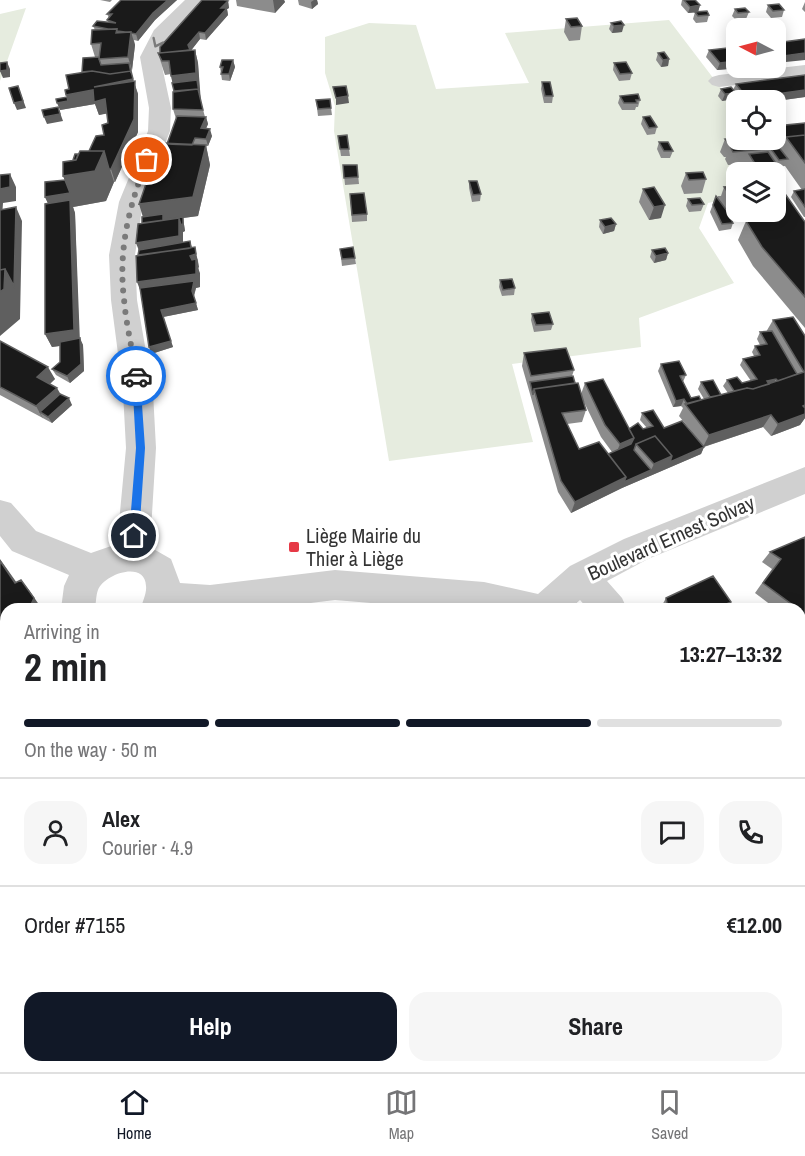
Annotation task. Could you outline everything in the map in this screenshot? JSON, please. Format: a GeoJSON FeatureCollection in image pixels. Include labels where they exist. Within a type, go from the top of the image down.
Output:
{"type":"FeatureCollection","features":[{"type":"Feature","properties":{"kind":"street"},"geometry":{"type":"LineString","coordinates":[[133,556],[141,448],[138,392],[124,300],[122,255],[131,202],[159,131],[160,108],[150,57],[161,34],[196,0]]}},
{"type":"Feature","properties":{"kind":"street"},"geometry":{"type":"LineString","coordinates":[[719,81],[805,71]]}},
{"type":"Feature","properties":{"kind":"street","name":"Boulevard Ernest Solvay"},"geometry":{"type":"LineString","coordinates":[[553,603],[582,576],[636,549],[805,480]]}},
{"type":"Feature","properties":{"kind":"street"},"geometry":{"type":"LineString","coordinates":[[0,513],[24,541],[93,570]]}},
{"type":"Feature","properties":{"kind":"street"},"geometry":{"type":"LineString","coordinates":[[79,603],[80,589],[93,570],[107,561],[133,556],[153,563],[163,575],[161,603],[210,600],[335,585],[484,597],[510,603]]}},
{"type":"Feature","properties":{"kind":"street"},"geometry":{"type":"LineString","coordinates":[[582,576],[605,603]]}},
{"type":"Feature","properties":{"kind":"shaded area"},"geometry":{"type":"Polygon","coordinates":[[[26,8],[0,81],[0,14],[26,8]]]}},
{"type":"Feature","properties":{"kind":"shaded area"},"geometry":{"type":"Polygon","coordinates":[[[669,20],[726,95],[726,150],[746,150],[759,162],[726,162],[726,199],[708,203],[699,228],[734,283],[639,318],[641,347],[512,364],[533,442],[389,461],[334,131],[335,106],[325,73],[325,37],[369,23],[416,25],[436,89],[529,83],[505,33],[669,20]]]}},
{"type":"Feature","properties":{"kind":"building"},"geometry":{"type":"Polygon","coordinates":[[[121,0],[168,0],[153,13],[136,34],[93,26],[97,21],[116,23],[107,20],[112,14],[107,14],[121,0]]]}},
{"type":"Feature","properties":{"kind":"building"},"geometry":{"type":"Polygon","coordinates":[[[202,0],[228,1],[221,8],[227,8],[205,33],[199,32],[188,45],[190,50],[160,53],[160,47],[202,0]]]}},
{"type":"Feature","properties":{"kind":"building"},"geometry":{"type":"Polygon","coordinates":[[[684,0],[695,0],[700,5],[690,7],[684,0]]]}},
{"type":"Feature","properties":{"kind":"building"},"geometry":{"type":"Polygon","coordinates":[[[779,4],[784,10],[773,11],[768,5],[779,4]]]}},
{"type":"Feature","properties":{"kind":"building"},"geometry":{"type":"Polygon","coordinates":[[[745,8],[749,12],[738,13],[735,9],[745,8]]]}},
{"type":"Feature","properties":{"kind":"building"},"geometry":{"type":"Polygon","coordinates":[[[707,11],[709,15],[698,16],[695,12],[707,11]]]}},
{"type":"Feature","properties":{"kind":"building"},"geometry":{"type":"Polygon","coordinates":[[[577,18],[582,26],[571,27],[566,19],[577,18]]]}},
{"type":"Feature","properties":{"kind":"building"},"geometry":{"type":"Polygon","coordinates":[[[621,21],[624,25],[614,26],[611,23],[621,21]]]}},
{"type":"Feature","properties":{"kind":"building"},"geometry":{"type":"Polygon","coordinates":[[[117,29],[116,33],[131,32],[128,57],[99,59],[101,43],[91,44],[92,30],[117,29]]]}},
{"type":"Feature","properties":{"kind":"building"},"geometry":{"type":"Polygon","coordinates":[[[805,39],[805,53],[786,56],[786,42],[805,39]]]}},
{"type":"Feature","properties":{"kind":"building"},"geometry":{"type":"Polygon","coordinates":[[[726,48],[726,62],[720,63],[709,50],[726,48]]]}},
{"type":"Feature","properties":{"kind":"building"},"geometry":{"type":"Polygon","coordinates":[[[195,50],[196,73],[171,76],[169,61],[162,61],[158,53],[195,50]]]}},
{"type":"Feature","properties":{"kind":"building"},"geometry":{"type":"Polygon","coordinates":[[[664,52],[669,59],[663,60],[658,53],[664,52]]]}},
{"type":"Feature","properties":{"kind":"building"},"geometry":{"type":"Polygon","coordinates":[[[99,57],[101,65],[129,63],[131,71],[110,74],[82,72],[83,58],[99,57]]]}},
{"type":"Feature","properties":{"kind":"building"},"geometry":{"type":"Polygon","coordinates":[[[222,60],[233,60],[229,74],[221,74],[222,60]]]}},
{"type":"Feature","properties":{"kind":"building"},"geometry":{"type":"Polygon","coordinates":[[[7,62],[7,70],[0,71],[0,63],[7,62]]]}},
{"type":"Feature","properties":{"kind":"building"},"geometry":{"type":"Polygon","coordinates":[[[626,62],[632,73],[620,74],[614,63],[626,62]]]}},
{"type":"Feature","properties":{"kind":"building"},"geometry":{"type":"Polygon","coordinates":[[[92,71],[110,74],[131,71],[133,79],[94,87],[135,81],[134,119],[111,169],[109,169],[104,151],[89,151],[96,136],[104,135],[102,125],[108,123],[105,99],[94,102],[93,90],[66,95],[65,90],[69,89],[66,75],[92,71]]]}},
{"type":"Feature","properties":{"kind":"building"},"geometry":{"type":"Polygon","coordinates":[[[805,75],[805,90],[786,93],[786,90],[741,90],[736,84],[786,78],[805,75]]]}},
{"type":"Feature","properties":{"kind":"building"},"geometry":{"type":"Polygon","coordinates":[[[197,80],[199,93],[198,89],[174,91],[172,83],[197,80]]]}},
{"type":"Feature","properties":{"kind":"building"},"geometry":{"type":"Polygon","coordinates":[[[542,82],[550,82],[553,96],[545,96],[542,82]]]}},
{"type":"Feature","properties":{"kind":"building"},"geometry":{"type":"Polygon","coordinates":[[[18,86],[23,101],[14,103],[9,88],[18,86]]]}},
{"type":"Feature","properties":{"kind":"building"},"geometry":{"type":"Polygon","coordinates":[[[346,86],[348,96],[336,98],[333,87],[346,86]]]}},
{"type":"Feature","properties":{"kind":"building"},"geometry":{"type":"Polygon","coordinates":[[[731,87],[734,90],[726,90],[725,94],[721,89],[731,87]]]}},
{"type":"Feature","properties":{"kind":"building"},"geometry":{"type":"Polygon","coordinates":[[[198,89],[203,110],[173,109],[173,92],[198,89]]]}},
{"type":"Feature","properties":{"kind":"building"},"geometry":{"type":"Polygon","coordinates":[[[638,94],[640,100],[636,100],[637,103],[624,103],[620,96],[638,94]]]}},
{"type":"Feature","properties":{"kind":"building"},"geometry":{"type":"Polygon","coordinates":[[[67,97],[68,101],[57,103],[56,99],[67,97]]]}},
{"type":"Feature","properties":{"kind":"building"},"geometry":{"type":"Polygon","coordinates":[[[330,99],[331,108],[318,109],[316,100],[330,99]]]}},
{"type":"Feature","properties":{"kind":"building"},"geometry":{"type":"Polygon","coordinates":[[[58,107],[60,114],[44,117],[42,110],[58,107]]]}},
{"type":"Feature","properties":{"kind":"building"},"geometry":{"type":"Polygon","coordinates":[[[177,116],[206,117],[201,128],[210,129],[206,139],[195,138],[192,145],[167,144],[177,116]]]}},
{"type":"Feature","properties":{"kind":"building"},"geometry":{"type":"Polygon","coordinates":[[[650,116],[657,127],[649,128],[643,117],[650,116]]]}},
{"type":"Feature","properties":{"kind":"building"},"geometry":{"type":"Polygon","coordinates":[[[805,123],[805,135],[786,137],[786,125],[805,123]]]}},
{"type":"Feature","properties":{"kind":"building"},"geometry":{"type":"Polygon","coordinates":[[[347,135],[349,149],[340,149],[338,136],[347,135]]]}},
{"type":"Feature","properties":{"kind":"building"},"geometry":{"type":"Polygon","coordinates":[[[805,135],[805,163],[786,137],[805,135]]]}},
{"type":"Feature","properties":{"kind":"building"},"geometry":{"type":"Polygon","coordinates":[[[659,142],[668,142],[673,151],[664,151],[659,142]]]}},
{"type":"Feature","properties":{"kind":"building"},"geometry":{"type":"Polygon","coordinates":[[[160,143],[206,145],[193,197],[139,204],[160,143]]]}},
{"type":"Feature","properties":{"kind":"building"},"geometry":{"type":"Polygon","coordinates":[[[772,150],[781,150],[788,159],[779,160],[772,150]]]}},
{"type":"Feature","properties":{"kind":"building"},"geometry":{"type":"Polygon","coordinates":[[[80,151],[104,151],[95,171],[63,176],[63,162],[76,160],[80,151]]]}},
{"type":"Feature","properties":{"kind":"building"},"geometry":{"type":"Polygon","coordinates":[[[768,152],[775,162],[754,162],[749,154],[768,152]]]}},
{"type":"Feature","properties":{"kind":"building"},"geometry":{"type":"Polygon","coordinates":[[[343,165],[357,165],[358,177],[344,178],[343,165]]]}},
{"type":"Feature","properties":{"kind":"building"},"geometry":{"type":"Polygon","coordinates":[[[703,172],[706,179],[689,180],[686,173],[703,172]]]}},
{"type":"Feature","properties":{"kind":"building"},"geometry":{"type":"Polygon","coordinates":[[[10,174],[10,187],[0,189],[0,175],[10,174]]]}},
{"type":"Feature","properties":{"kind":"building"},"geometry":{"type":"Polygon","coordinates":[[[65,180],[70,193],[45,197],[45,182],[65,180]]]}},
{"type":"Feature","properties":{"kind":"building"},"geometry":{"type":"Polygon","coordinates":[[[469,181],[477,181],[481,194],[473,195],[469,181]]]}},
{"type":"Feature","properties":{"kind":"building"},"geometry":{"type":"Polygon","coordinates":[[[654,187],[665,205],[654,207],[643,189],[654,187]]]}},
{"type":"Feature","properties":{"kind":"building"},"geometry":{"type":"Polygon","coordinates":[[[805,189],[805,207],[794,191],[805,189]]]}},
{"type":"Feature","properties":{"kind":"building"},"geometry":{"type":"Polygon","coordinates":[[[364,193],[367,214],[352,215],[350,194],[364,193]]]}},
{"type":"Feature","properties":{"kind":"building"},"geometry":{"type":"Polygon","coordinates":[[[786,195],[805,222],[805,297],[762,247],[747,222],[786,222],[786,195]]]}},
{"type":"Feature","properties":{"kind":"building"},"geometry":{"type":"Polygon","coordinates":[[[716,196],[726,210],[726,222],[733,223],[722,224],[713,205],[716,196]]]}},
{"type":"Feature","properties":{"kind":"building"},"geometry":{"type":"Polygon","coordinates":[[[700,198],[704,204],[692,205],[688,199],[700,198]]]}},
{"type":"Feature","properties":{"kind":"building"},"geometry":{"type":"Polygon","coordinates":[[[70,200],[74,330],[45,334],[45,204],[70,200]]]}},
{"type":"Feature","properties":{"kind":"building"},"geometry":{"type":"Polygon","coordinates":[[[16,207],[14,286],[5,269],[0,270],[0,210],[16,207]]]}},
{"type":"Feature","properties":{"kind":"building"},"geometry":{"type":"Polygon","coordinates":[[[163,214],[163,219],[183,217],[183,224],[181,225],[179,218],[142,223],[142,217],[163,214]]]}},
{"type":"Feature","properties":{"kind":"building"},"geometry":{"type":"Polygon","coordinates":[[[179,218],[179,236],[136,243],[138,224],[179,218]]]}},
{"type":"Feature","properties":{"kind":"building"},"geometry":{"type":"Polygon","coordinates":[[[611,218],[616,224],[605,227],[600,220],[611,218]]]}},
{"type":"Feature","properties":{"kind":"building"},"geometry":{"type":"Polygon","coordinates":[[[190,241],[191,248],[138,255],[139,250],[190,241]]]}},
{"type":"Feature","properties":{"kind":"building"},"geometry":{"type":"Polygon","coordinates":[[[195,247],[196,254],[190,256],[192,260],[196,259],[196,274],[137,282],[136,256],[195,247]]]}},
{"type":"Feature","properties":{"kind":"building"},"geometry":{"type":"Polygon","coordinates":[[[353,247],[355,258],[342,259],[340,249],[353,247]]]}},
{"type":"Feature","properties":{"kind":"building"},"geometry":{"type":"Polygon","coordinates":[[[665,248],[668,253],[656,256],[652,250],[665,248]]]}},
{"type":"Feature","properties":{"kind":"building"},"geometry":{"type":"Polygon","coordinates":[[[5,269],[4,289],[0,292],[0,270],[5,269]]]}},
{"type":"Feature","properties":{"kind":"building"},"geometry":{"type":"Polygon","coordinates":[[[512,279],[515,288],[503,290],[500,280],[512,279]]]}},
{"type":"Feature","properties":{"kind":"building"},"geometry":{"type":"Polygon","coordinates":[[[194,281],[192,291],[196,303],[161,310],[171,341],[149,347],[140,288],[194,281]]]}},
{"type":"Feature","properties":{"kind":"building"},"geometry":{"type":"Polygon","coordinates":[[[549,312],[553,324],[536,325],[532,314],[549,312]]]}},
{"type":"Feature","properties":{"kind":"building"},"geometry":{"type":"Polygon","coordinates":[[[793,317],[805,336],[805,405],[803,406],[805,414],[778,424],[771,415],[709,435],[685,404],[747,388],[753,389],[804,372],[773,320],[793,317]]]}},
{"type":"Feature","properties":{"kind":"building"},"geometry":{"type":"Polygon","coordinates":[[[772,331],[797,374],[778,381],[776,379],[767,381],[769,384],[753,389],[734,391],[727,380],[737,377],[742,383],[757,379],[743,359],[760,355],[755,346],[767,344],[760,332],[772,331]]]}},
{"type":"Feature","properties":{"kind":"building"},"geometry":{"type":"Polygon","coordinates":[[[80,338],[81,364],[67,376],[52,369],[60,362],[60,342],[80,338]]]}},
{"type":"Feature","properties":{"kind":"building"},"geometry":{"type":"Polygon","coordinates":[[[0,341],[48,367],[37,377],[57,388],[36,406],[0,387],[0,341]]]}},
{"type":"Feature","properties":{"kind":"building"},"geometry":{"type":"Polygon","coordinates":[[[566,348],[574,370],[531,376],[524,353],[566,348]]]}},
{"type":"Feature","properties":{"kind":"building"},"geometry":{"type":"Polygon","coordinates":[[[679,361],[686,375],[680,376],[691,398],[699,396],[701,400],[687,404],[684,399],[676,401],[661,364],[679,361]]]}},
{"type":"Feature","properties":{"kind":"building"},"geometry":{"type":"Polygon","coordinates":[[[573,376],[575,383],[534,389],[533,395],[530,382],[573,376]]]}},
{"type":"Feature","properties":{"kind":"building"},"geometry":{"type":"Polygon","coordinates":[[[603,379],[634,438],[620,444],[605,425],[585,383],[603,379]]]}},
{"type":"Feature","properties":{"kind":"building"},"geometry":{"type":"Polygon","coordinates":[[[713,380],[721,395],[710,397],[701,382],[713,380]]]}},
{"type":"Feature","properties":{"kind":"building"},"geometry":{"type":"Polygon","coordinates":[[[578,383],[586,410],[562,413],[579,449],[599,442],[626,477],[575,502],[561,481],[534,389],[578,383]]]}},
{"type":"Feature","properties":{"kind":"building"},"geometry":{"type":"Polygon","coordinates":[[[60,394],[69,398],[48,417],[40,412],[60,394]]]}},
{"type":"Feature","properties":{"kind":"building"},"geometry":{"type":"Polygon","coordinates":[[[653,410],[664,428],[682,421],[704,447],[670,462],[672,456],[655,436],[636,444],[634,450],[651,470],[624,482],[626,477],[608,454],[631,444],[634,438],[629,429],[638,423],[643,429],[653,426],[642,413],[653,410]]]}},
{"type":"Feature","properties":{"kind":"building"},"geometry":{"type":"Polygon","coordinates":[[[655,436],[672,456],[654,464],[636,444],[655,436]]]}},
{"type":"Feature","properties":{"kind":"building"},"geometry":{"type":"Polygon","coordinates":[[[805,537],[805,603],[790,603],[763,583],[781,559],[770,552],[805,537]]]}},
{"type":"Feature","properties":{"kind":"building"},"geometry":{"type":"Polygon","coordinates":[[[0,561],[15,583],[21,580],[34,598],[32,603],[0,603],[0,561]]]}},
{"type":"Feature","properties":{"kind":"building"},"geometry":{"type":"Polygon","coordinates":[[[713,576],[731,602],[667,603],[666,598],[713,576]]]}},
{"type":"Feature","properties":{"kind":"way so far"},"geometry":{"type":"LineString","coordinates":[[136,376],[125,313],[122,255],[131,202],[147,160]]}},
{"type":"Feature","properties":{"kind":"place","name":"Liège Mairie du Thier à Liège"},"geometry":{"type":"Point","coordinates":[294,547]}},
{"type":"Feature","properties":{"kind":"route"},"geometry":{"type":"LineString","coordinates":[[134,536],[141,448],[136,376]]}}]}
